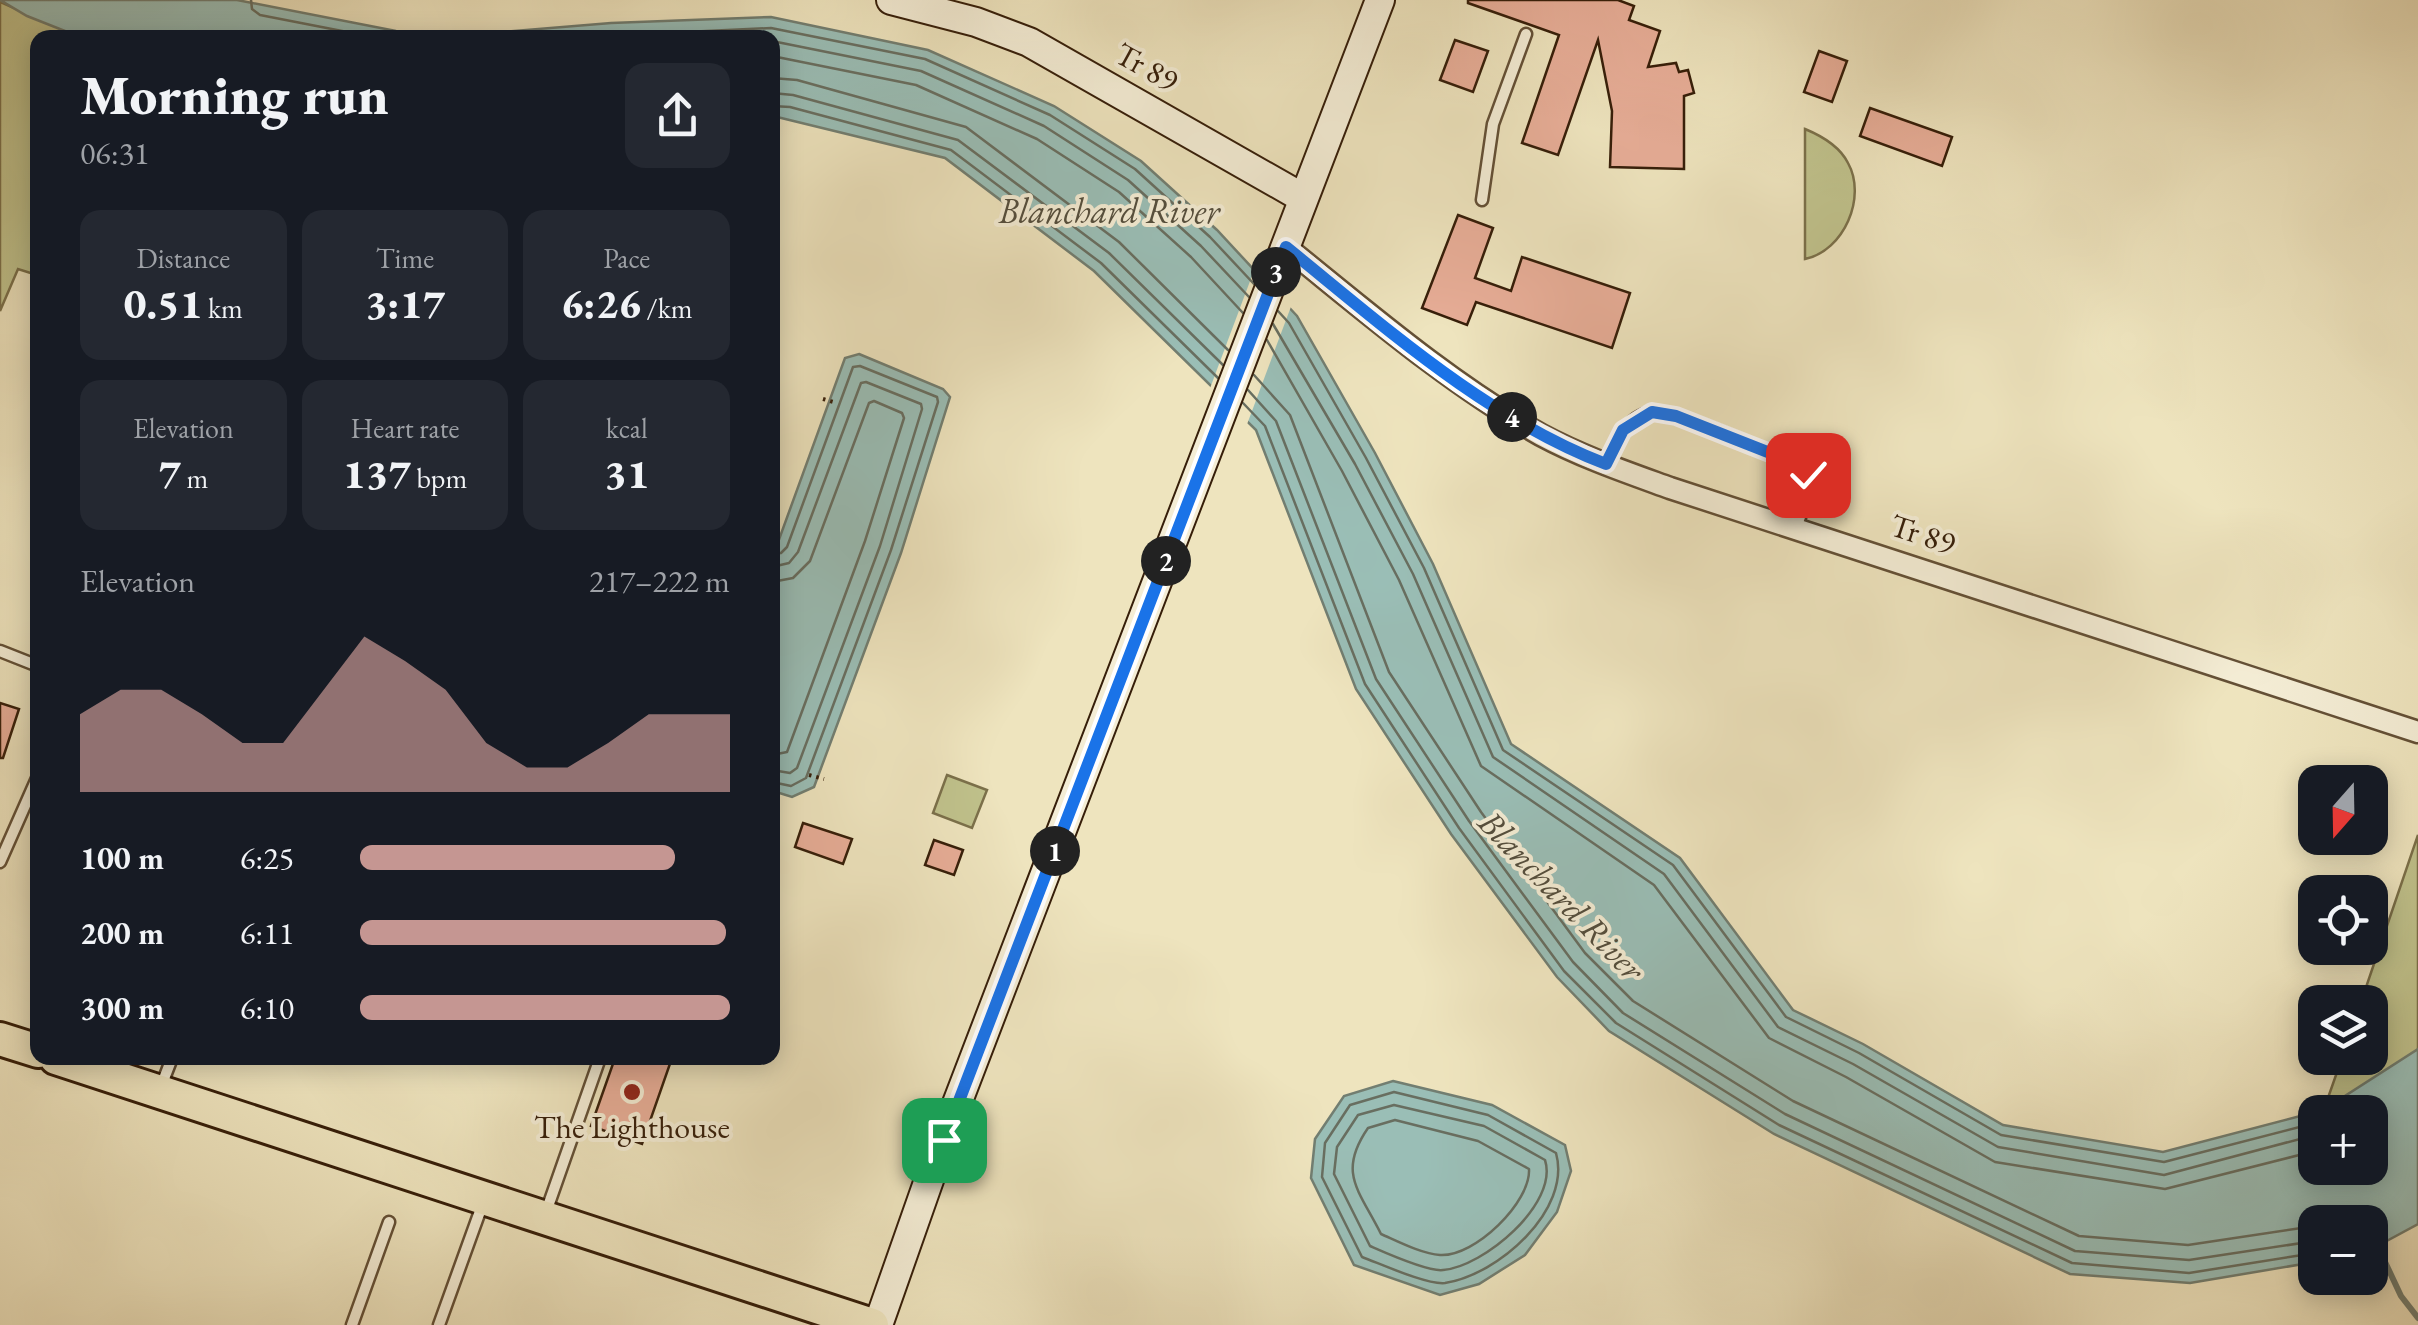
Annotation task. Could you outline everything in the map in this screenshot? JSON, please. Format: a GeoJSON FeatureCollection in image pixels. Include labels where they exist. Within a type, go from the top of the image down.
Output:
{"type":"FeatureCollection","features":[{"type":"Feature","properties":{"kind":"main road"},"geometry":{"type":"LineString","coordinates":[[0,1039],[30,1048]]}},
{"type":"Feature","properties":{"kind":"main road"},"geometry":{"type":"LineString","coordinates":[[78,1065],[875,1325]]}},
{"type":"Feature","properties":{"kind":"street","name":"Tr 89"},"geometry":{"type":"LineString","coordinates":[[891,0],[976,22],[1029,42],[1304,198]]}},
{"type":"Feature","properties":{"kind":"street"},"geometry":{"type":"LineString","coordinates":[[875,1325],[1380,0]]}},
{"type":"Feature","properties":{"kind":"street","name":"Tr 89"},"geometry":{"type":"LineString","coordinates":[[1281,258],[1476,394],[1541,435],[1606,464],[2418,732]]}},
{"type":"Feature","properties":{"kind":"lane"},"geometry":{"type":"LineString","coordinates":[[1482,200],[1493,124],[1526,34]]}},
{"type":"Feature","properties":{"kind":"lane"},"geometry":{"type":"LineString","coordinates":[[1606,464],[1623,430],[1635,420],[1652,412],[1676,416],[1798,464],[1810,484],[1795,529]]}},
{"type":"Feature","properties":{"kind":"lane"},"geometry":{"type":"LineString","coordinates":[[0,651],[30,663]]}},
{"type":"Feature","properties":{"kind":"lane"},"geometry":{"type":"LineString","coordinates":[[0,862],[30,794]]}},
{"type":"Feature","properties":{"kind":"lane"},"geometry":{"type":"LineString","coordinates":[[159,1091],[169,1065]]}},
{"type":"Feature","properties":{"kind":"lane"},"geometry":{"type":"LineString","coordinates":[[544,1218],[598,1065]]}},
{"type":"Feature","properties":{"kind":"lane"},"geometry":{"type":"LineString","coordinates":[[439,1325],[484,1198]]}},
{"type":"Feature","properties":{"kind":"lane"},"geometry":{"type":"LineString","coordinates":[[352,1325],[389,1222]]}},
{"type":"Feature","properties":{"kind":"path"},"geometry":{"type":"LineString","coordinates":[[823,399],[837,404]]}},
{"type":"Feature","properties":{"kind":"path"},"geometry":{"type":"LineString","coordinates":[[809,775],[824,779]]}},
{"type":"Feature","properties":{"kind":"green space"},"geometry":{"type":"Polygon","coordinates":[[[0,2],[64,30],[30,30],[30,273],[18,269],[0,311],[0,2]]]}},
{"type":"Feature","properties":{"kind":"green space"},"geometry":{"type":"Polygon","coordinates":[[[1805,129],[1845,157],[1855,191],[1841,234],[1819,254],[1805,259],[1805,129]]]}},
{"type":"Feature","properties":{"kind":"green space"},"geometry":{"type":"Polygon","coordinates":[[[947,775],[987,790],[972,828],[933,813],[947,775]]]}},
{"type":"Feature","properties":{"kind":"green space"},"geometry":{"type":"Polygon","coordinates":[[[2418,835],[2418,1127],[2388,1118],[2388,1095],[2329,1095],[2336,1075],[2388,1075],[2388,985],[2367,985],[2374,965],[2388,965],[2388,923],[2418,835]]]}},
{"type":"Feature","properties":{"kind":"water"},"geometry":{"type":"Polygon","coordinates":[[[0,0],[237,0],[391,30],[62,30],[0,0]]]}},
{"type":"Feature","properties":{"kind":"water","name":"Blanchard River"},"geometry":{"type":"Polygon","coordinates":[[[771,17],[928,50],[1054,106],[1141,161],[1217,230],[1297,316],[1433,564],[1511,744],[1680,858],[1793,1010],[1863,1044],[2003,1125],[2163,1152],[2298,1116],[2298,1185],[2388,1185],[2388,1095],[2346,1095],[2378,1075],[2388,1075],[2388,1068],[2418,1049],[2418,1224],[2388,1240],[2388,1205],[2298,1205],[2298,1265],[2190,1283],[2070,1274],[1774,1134],[1609,1031],[1557,977],[1451,834],[1356,689],[1256,430],[1094,271],[945,158],[780,118],[780,30],[526,30],[771,17]]]}},
{"type":"Feature","properties":{"kind":"water"},"geometry":{"type":"Polygon","coordinates":[[[859,354],[943,389],[950,397],[901,553],[814,787],[792,797],[780,793],[780,537],[845,358],[859,354]]]}},
{"type":"Feature","properties":{"kind":"water"},"geometry":{"type":"Polygon","coordinates":[[[1393,1081],[1492,1105],[1565,1145],[1571,1171],[1557,1212],[1525,1255],[1479,1284],[1440,1295],[1354,1265],[1311,1178],[1315,1139],[1344,1096],[1393,1081]]]}},
{"type":"Feature","properties":{"kind":"pier"},"geometry":{"type":"Polygon","coordinates":[[[1256,265],[1292,304],[1246,427],[1209,391],[1256,265]]]}},
{"type":"Feature","properties":{"kind":"building"},"geometry":{"type":"Polygon","coordinates":[[[1468,0],[1618,0],[1634,6],[1629,20],[1660,31],[1648,67],[1676,63],[1679,72],[1688,70],[1694,93],[1684,96],[1684,169],[1610,167],[1612,111],[1598,40],[1558,155],[1522,143],[1559,35],[1468,0]]]}},
{"type":"Feature","properties":{"kind":"building"},"geometry":{"type":"Polygon","coordinates":[[[1455,40],[1488,51],[1473,92],[1440,80],[1455,40]]]}},
{"type":"Feature","properties":{"kind":"building"},"geometry":{"type":"Polygon","coordinates":[[[1819,51],[1847,61],[1832,102],[1804,92],[1819,51]]]}},
{"type":"Feature","properties":{"kind":"building"},"geometry":{"type":"Polygon","coordinates":[[[1870,108],[1952,137],[1942,166],[1860,136],[1870,108]]]}},
{"type":"Feature","properties":{"kind":"building"},"geometry":{"type":"Polygon","coordinates":[[[1458,215],[1493,228],[1475,278],[1511,291],[1522,257],[1630,293],[1612,348],[1476,302],[1467,325],[1422,308],[1458,215]]]}},
{"type":"Feature","properties":{"kind":"building"},"geometry":{"type":"Polygon","coordinates":[[[0,703],[19,709],[3,758],[0,758],[0,703]]]}},
{"type":"Feature","properties":{"kind":"building"},"geometry":{"type":"Polygon","coordinates":[[[803,823],[852,839],[843,864],[795,847],[803,823]]]}},
{"type":"Feature","properties":{"kind":"building"},"geometry":{"type":"Polygon","coordinates":[[[934,840],[963,850],[954,875],[925,865],[934,840]]]}},
{"type":"Feature","properties":{"kind":"building","name":"The Lighthouse"},"geometry":{"type":"Polygon","coordinates":[[[613,1065],[670,1065],[642,1144],[591,1126],[613,1065]]]}},
{"type":"Feature","properties":{"kind":"waterway"},"geometry":{"type":"LineString","coordinates":[[2388,1268],[2401,1296],[2418,1318]]}},
{"type":"Feature","properties":{"kind":"place","name":"The Lighthouse"},"geometry":{"type":"Point","coordinates":[632,1092]}},
{"type":"Feature","properties":{"kind":"route"},"geometry":{"type":"LineString","coordinates":[[944,1140],[1286,247],[1400,340],[1476,394],[1583,456],[1606,464],[1623,430],[1652,412],[1676,416],[1798,464],[1808,475]]}}]}
